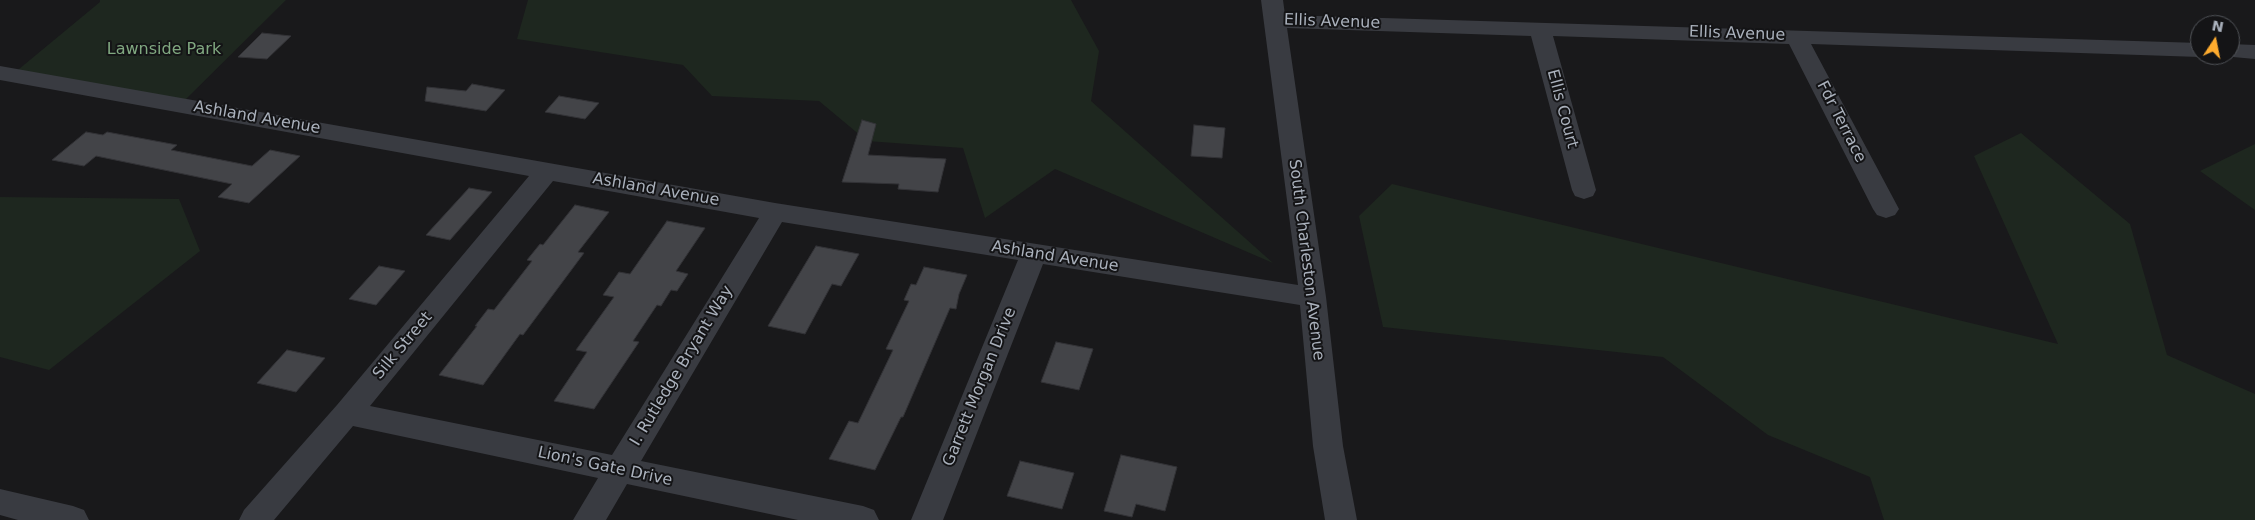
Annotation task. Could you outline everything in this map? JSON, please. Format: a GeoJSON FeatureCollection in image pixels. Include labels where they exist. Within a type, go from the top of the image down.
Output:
{"type":"FeatureCollection","features":[{"type":"Feature","properties":{"kind":"street","name":"Ellis Avenue"},"geometry":{"type":"LineString","coordinates":[[1273,10],[1540,28],[2190,50]]}},
{"type":"Feature","properties":{"kind":"street","name":"South Charleston Avenue"},"geometry":{"type":"LineString","coordinates":[[1273,10],[1313,297],[1328,446],[1341,520]]}},
{"type":"Feature","properties":{"kind":"street","name":"Ellis Court"},"geometry":{"type":"LineString","coordinates":[[1540,28],[1584,190]]}},
{"type":"Feature","properties":{"kind":"street","name":"Fdr Terrace"},"geometry":{"type":"LineString","coordinates":[[1796,36],[1886,209]]}},
{"type":"Feature","properties":{"kind":"street"},"geometry":{"type":"LineString","coordinates":[[2240,51],[2255,52]]}},
{"type":"Feature","properties":{"kind":"street","name":"Ashland Avenue"},"geometry":{"type":"LineString","coordinates":[[0,72],[775,212],[1313,297]]}},
{"type":"Feature","properties":{"kind":"street","name":"Silk Street"},"geometry":{"type":"LineString","coordinates":[[255,520],[347,413],[548,170]]}},
{"type":"Feature","properties":{"kind":"street","name":"I. Rutledge Bryant Way"},"geometry":{"type":"LineString","coordinates":[[589,520],[775,212]]}},
{"type":"Feature","properties":{"kind":"street","name":"Garrett Morgan Drive"},"geometry":{"type":"LineString","coordinates":[[927,520],[1034,254]]}},
{"type":"Feature","properties":{"kind":"street","name":"Lion's Gate Drive"},"geometry":{"type":"LineString","coordinates":[[347,413],[863,520]]}},
{"type":"Feature","properties":{"kind":"street"},"geometry":{"type":"LineString","coordinates":[[0,502],[73,520]]}},
{"type":"Feature","properties":{"kind":"green space","name":"Lawnside Park"},"geometry":{"type":"Polygon","coordinates":[[[100,0],[286,0],[181,104],[13,74],[100,2],[100,0]]]}},
{"type":"Feature","properties":{"kind":"green space"},"geometry":{"type":"Polygon","coordinates":[[[528,0],[1071,0],[1099,51],[1091,101],[1273,263],[1055,169],[985,218],[963,148],[867,141],[819,101],[712,96],[683,65],[517,39],[528,0]]]}},
{"type":"Feature","properties":{"kind":"green space"},"geometry":{"type":"Polygon","coordinates":[[[2021,133],[2130,224],[2167,355],[2255,394],[2255,520],[1884,520],[1870,477],[1768,435],[1663,357],[1383,327],[1359,216],[1392,184],[2058,344],[1974,156],[2021,133]]]}},
{"type":"Feature","properties":{"kind":"green space"},"geometry":{"type":"Polygon","coordinates":[[[2255,144],[2255,210],[2200,171],[2255,144]]]}},
{"type":"Feature","properties":{"kind":"green space"},"geometry":{"type":"Polygon","coordinates":[[[0,197],[179,199],[200,251],[49,370],[0,357],[0,197]]]}},
{"type":"Feature","properties":{"kind":"building"},"geometry":{"type":"Polygon","coordinates":[[[262,33],[291,36],[267,59],[238,57],[262,33]]]}},
{"type":"Feature","properties":{"kind":"building"},"geometry":{"type":"Polygon","coordinates":[[[472,84],[505,90],[486,111],[425,101],[427,87],[466,91],[472,84]]]}},
{"type":"Feature","properties":{"kind":"building"},"geometry":{"type":"Polygon","coordinates":[[[559,96],[599,103],[585,119],[545,112],[559,96]]]}},
{"type":"Feature","properties":{"kind":"building"},"geometry":{"type":"Polygon","coordinates":[[[862,120],[876,124],[868,155],[946,159],[938,192],[898,189],[899,184],[842,182],[862,120]]]}},
{"type":"Feature","properties":{"kind":"building"},"geometry":{"type":"Polygon","coordinates":[[[1194,125],[1225,128],[1222,158],[1191,156],[1194,125]]]}},
{"type":"Feature","properties":{"kind":"building"},"geometry":{"type":"Polygon","coordinates":[[[86,132],[103,135],[107,132],[177,145],[171,150],[252,166],[270,150],[300,156],[249,203],[218,197],[232,184],[96,156],[84,166],[52,160],[86,132]]]}},
{"type":"Feature","properties":{"kind":"building"},"geometry":{"type":"Polygon","coordinates":[[[469,188],[492,192],[450,240],[426,235],[469,188]]]}},
{"type":"Feature","properties":{"kind":"building"},"geometry":{"type":"Polygon","coordinates":[[[575,205],[609,212],[578,252],[584,253],[523,335],[520,334],[483,385],[439,375],[488,309],[494,310],[532,261],[527,260],[540,244],[543,245],[575,205]]]}},
{"type":"Feature","properties":{"kind":"building"},"geometry":{"type":"Polygon","coordinates":[[[667,221],[705,228],[676,271],[688,274],[677,291],[671,290],[661,306],[657,305],[633,341],[639,342],[594,409],[554,401],[587,352],[576,350],[614,297],[603,295],[619,272],[630,274],[667,221]]]}},
{"type":"Feature","properties":{"kind":"building"},"geometry":{"type":"Polygon","coordinates":[[[816,246],[859,254],[841,286],[832,284],[805,334],[768,326],[816,246]]]}},
{"type":"Feature","properties":{"kind":"building"},"geometry":{"type":"Polygon","coordinates":[[[379,266],[405,271],[376,305],[349,299],[379,266]]]}},
{"type":"Feature","properties":{"kind":"building"},"geometry":{"type":"Polygon","coordinates":[[[924,267],[967,275],[959,294],[956,309],[950,308],[903,417],[901,417],[875,470],[829,459],[849,421],[858,423],[893,350],[886,349],[909,301],[904,300],[911,284],[916,285],[924,267]]]}},
{"type":"Feature","properties":{"kind":"building"},"geometry":{"type":"Polygon","coordinates":[[[1056,342],[1093,349],[1079,390],[1041,382],[1056,342]]]}},
{"type":"Feature","properties":{"kind":"building"},"geometry":{"type":"Polygon","coordinates":[[[287,350],[325,358],[296,392],[257,383],[287,350]]]}},
{"type":"Feature","properties":{"kind":"building"},"geometry":{"type":"Polygon","coordinates":[[[1121,455],[1177,467],[1165,511],[1136,504],[1132,517],[1104,511],[1121,455]]]}},
{"type":"Feature","properties":{"kind":"building"},"geometry":{"type":"Polygon","coordinates":[[[1020,461],[1074,473],[1062,509],[1007,496],[1020,461]]]}}]}
